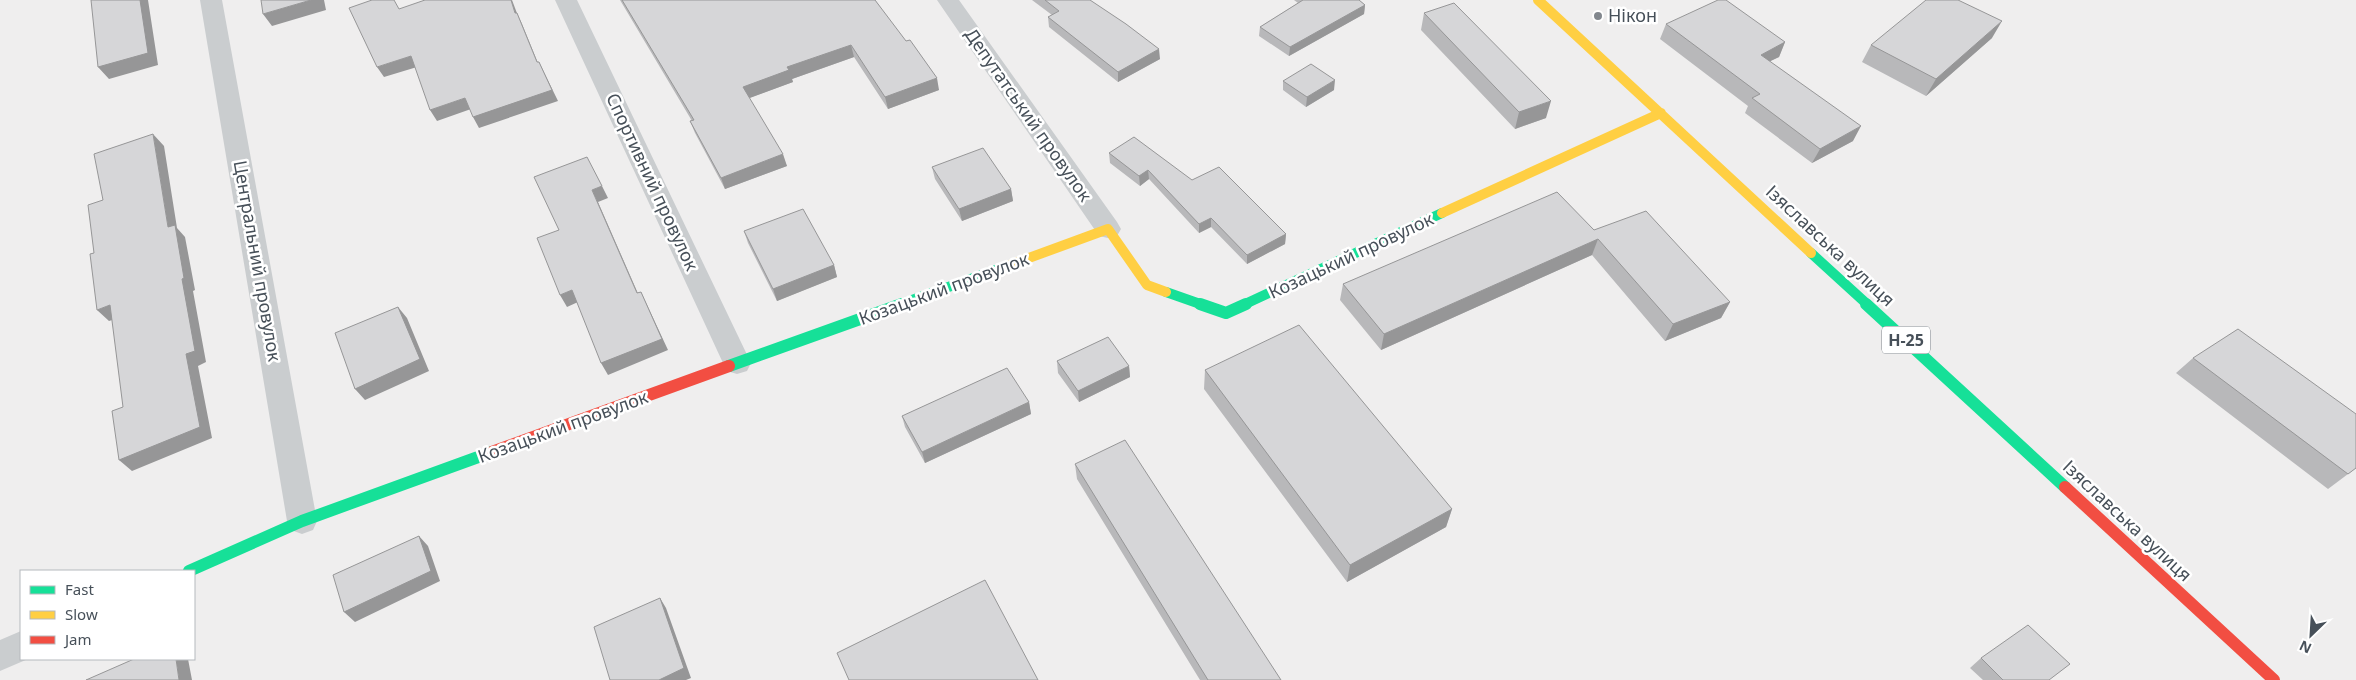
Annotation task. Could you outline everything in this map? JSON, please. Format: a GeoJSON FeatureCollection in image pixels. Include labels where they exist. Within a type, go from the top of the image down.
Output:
{"type":"FeatureCollection","features":[{"type":"Feature","properties":{"kind":"street","name":"Центральний провулок"},"geometry":{"type":"LineString","coordinates":[[211,0],[302,521]]}},
{"type":"Feature","properties":{"kind":"street","name":"Спортивний провулок"},"geometry":{"type":"LineString","coordinates":[[566,0],[737,363]]}},
{"type":"Feature","properties":{"kind":"street","name":"Депутатський провулок"},"geometry":{"type":"LineString","coordinates":[[948,0],[1108,229]]}},
{"type":"Feature","properties":{"kind":"street","name":"Ізяславська вулиця"},"geometry":{"type":"LineString","coordinates":[[1538,0],[2274,680]]}},
{"type":"Feature","properties":{"kind":"street","name":"Козацький провулок"},"geometry":{"type":"LineString","coordinates":[[191,570],[302,521],[1108,229],[1147,285],[1226,313],[1661,113]]}},
{"type":"Feature","properties":{"kind":"street"},"geometry":{"type":"LineString","coordinates":[[0,656],[20,646]]}},
{"type":"Feature","properties":{"kind":"building"},"geometry":{"type":"Polygon","coordinates":[[[91,0],[140,0],[148,53],[98,67],[91,0]]]}},
{"type":"Feature","properties":{"kind":"building"},"geometry":{"type":"Polygon","coordinates":[[[261,0],[311,0],[263,14],[261,0]]]}},
{"type":"Feature","properties":{"kind":"building"},"geometry":{"type":"Polygon","coordinates":[[[372,0],[394,0],[399,9],[425,0],[511,0],[537,62],[539,62],[552,90],[473,117],[465,98],[430,110],[411,56],[377,67],[349,8],[372,0]]]}},
{"type":"Feature","properties":{"kind":"building"},"geometry":{"type":"Polygon","coordinates":[[[622,0],[875,0],[906,41],[910,40],[937,78],[885,97],[851,45],[787,67],[789,70],[743,87],[783,154],[721,178],[690,121],[694,120],[622,0]]]}},
{"type":"Feature","properties":{"kind":"building"},"geometry":{"type":"Polygon","coordinates":[[[1045,0],[1090,0],[1159,49],[1118,72],[1048,17],[1059,11],[1045,0]]]}},
{"type":"Feature","properties":{"kind":"building"},"geometry":{"type":"Polygon","coordinates":[[[1303,0],[1359,0],[1365,5],[1290,47],[1260,27],[1303,0]]]}},
{"type":"Feature","properties":{"kind":"building"},"geometry":{"type":"Polygon","coordinates":[[[1718,0],[1726,0],[1785,42],[1761,55],[1861,126],[1820,149],[1752,98],[1760,94],[1666,24],[1718,0]]]}},
{"type":"Feature","properties":{"kind":"building"},"geometry":{"type":"Polygon","coordinates":[[[1926,0],[1958,0],[2002,21],[1936,79],[1871,45],[1926,0]]]}},
{"type":"Feature","properties":{"kind":"building"},"geometry":{"type":"Polygon","coordinates":[[[1454,3],[1551,101],[1519,112],[1424,13],[1454,3]]]}},
{"type":"Feature","properties":{"kind":"building"},"geometry":{"type":"Polygon","coordinates":[[[1311,64],[1335,80],[1307,97],[1283,81],[1311,64]]]}},
{"type":"Feature","properties":{"kind":"building"},"geometry":{"type":"Polygon","coordinates":[[[153,134],[168,227],[175,225],[184,278],[182,279],[195,351],[186,354],[200,427],[119,460],[112,411],[123,407],[110,305],[97,310],[90,254],[94,253],[88,205],[103,200],[94,154],[153,134]]]}},
{"type":"Feature","properties":{"kind":"building"},"geometry":{"type":"Polygon","coordinates":[[[1134,137],[1192,180],[1219,167],[1286,234],[1247,255],[1211,218],[1199,224],[1148,170],[1139,176],[1109,153],[1134,137]]]}},
{"type":"Feature","properties":{"kind":"building"},"geometry":{"type":"Polygon","coordinates":[[[983,148],[1011,189],[959,209],[932,167],[983,148]]]}},
{"type":"Feature","properties":{"kind":"building"},"geometry":{"type":"Polygon","coordinates":[[[587,157],[602,186],[592,190],[637,293],[641,292],[662,339],[601,363],[572,290],[560,295],[537,238],[559,230],[534,177],[587,157]]]}},
{"type":"Feature","properties":{"kind":"building"},"geometry":{"type":"Polygon","coordinates":[[[1557,192],[1594,230],[1646,211],[1730,302],[1673,324],[1598,239],[1384,334],[1343,284],[1557,192]]]}},
{"type":"Feature","properties":{"kind":"building"},"geometry":{"type":"Polygon","coordinates":[[[803,209],[834,265],[773,289],[744,231],[803,209]]]}},
{"type":"Feature","properties":{"kind":"building"},"geometry":{"type":"Polygon","coordinates":[[[398,307],[420,359],[355,389],[335,333],[398,307]]]}},
{"type":"Feature","properties":{"kind":"building"},"geometry":{"type":"Polygon","coordinates":[[[1299,325],[1452,509],[1350,565],[1205,370],[1299,325]]]}},
{"type":"Feature","properties":{"kind":"building"},"geometry":{"type":"Polygon","coordinates":[[[2238,329],[2356,414],[2356,468],[2348,474],[2193,358],[2238,329]]]}},
{"type":"Feature","properties":{"kind":"building"},"geometry":{"type":"Polygon","coordinates":[[[1108,337],[1129,366],[1078,391],[1057,361],[1108,337]]]}},
{"type":"Feature","properties":{"kind":"building"},"geometry":{"type":"Polygon","coordinates":[[[1007,368],[1029,402],[922,452],[902,416],[1007,368]]]}},
{"type":"Feature","properties":{"kind":"building"},"geometry":{"type":"Polygon","coordinates":[[[1125,440],[1281,680],[1208,680],[1075,464],[1125,440]]]}},
{"type":"Feature","properties":{"kind":"building"},"geometry":{"type":"Polygon","coordinates":[[[419,536],[431,571],[344,612],[333,575],[419,536]]]}},
{"type":"Feature","properties":{"kind":"building"},"geometry":{"type":"Polygon","coordinates":[[[985,580],[1038,680],[849,680],[837,653],[985,580]]]}},
{"type":"Feature","properties":{"kind":"building"},"geometry":{"type":"Polygon","coordinates":[[[660,598],[684,668],[659,680],[610,680],[594,627],[660,598]]]}},
{"type":"Feature","properties":{"kind":"building"},"geometry":{"type":"Polygon","coordinates":[[[2028,625],[2070,664],[2049,680],[2003,680],[1981,658],[2028,625]]]}},
{"type":"Feature","properties":{"kind":"building"},"geometry":{"type":"Polygon","coordinates":[[[132,660],[176,660],[179,680],[86,680],[132,660]]]}},
{"type":"Feature","properties":{"kind":"traffic: fast"},"geometry":{"type":"LineString","coordinates":[[1166,292],[1226,313],[1442,213]]}},
{"type":"Feature","properties":{"kind":"traffic: fast"},"geometry":{"type":"LineString","coordinates":[[1811,253],[2065,487]]}},
{"type":"Feature","properties":{"kind":"traffic: fast"},"geometry":{"type":"LineString","coordinates":[[729,366],[1007,266]]}},
{"type":"Feature","properties":{"kind":"traffic: fast"},"geometry":{"type":"LineString","coordinates":[[191,570],[302,521],[492,452]]}},
{"type":"Feature","properties":{"kind":"traffic: slow"},"geometry":{"type":"LineString","coordinates":[[1538,0],[1811,253]]}},
{"type":"Feature","properties":{"kind":"traffic: slow"},"geometry":{"type":"LineString","coordinates":[[1442,213],[1661,113]]}},
{"type":"Feature","properties":{"kind":"traffic: slow"},"geometry":{"type":"LineString","coordinates":[[1007,266],[1108,229],[1147,285],[1166,292]]}},
{"type":"Feature","properties":{"kind":"traffic: jam"},"geometry":{"type":"LineString","coordinates":[[492,452],[729,366]]}},
{"type":"Feature","properties":{"kind":"traffic: jam"},"geometry":{"type":"LineString","coordinates":[[2065,487],[2274,680]]}},
{"type":"Feature","properties":{"kind":"place","name":"Нікон"},"geometry":{"type":"Point","coordinates":[1598,16]}}]}
